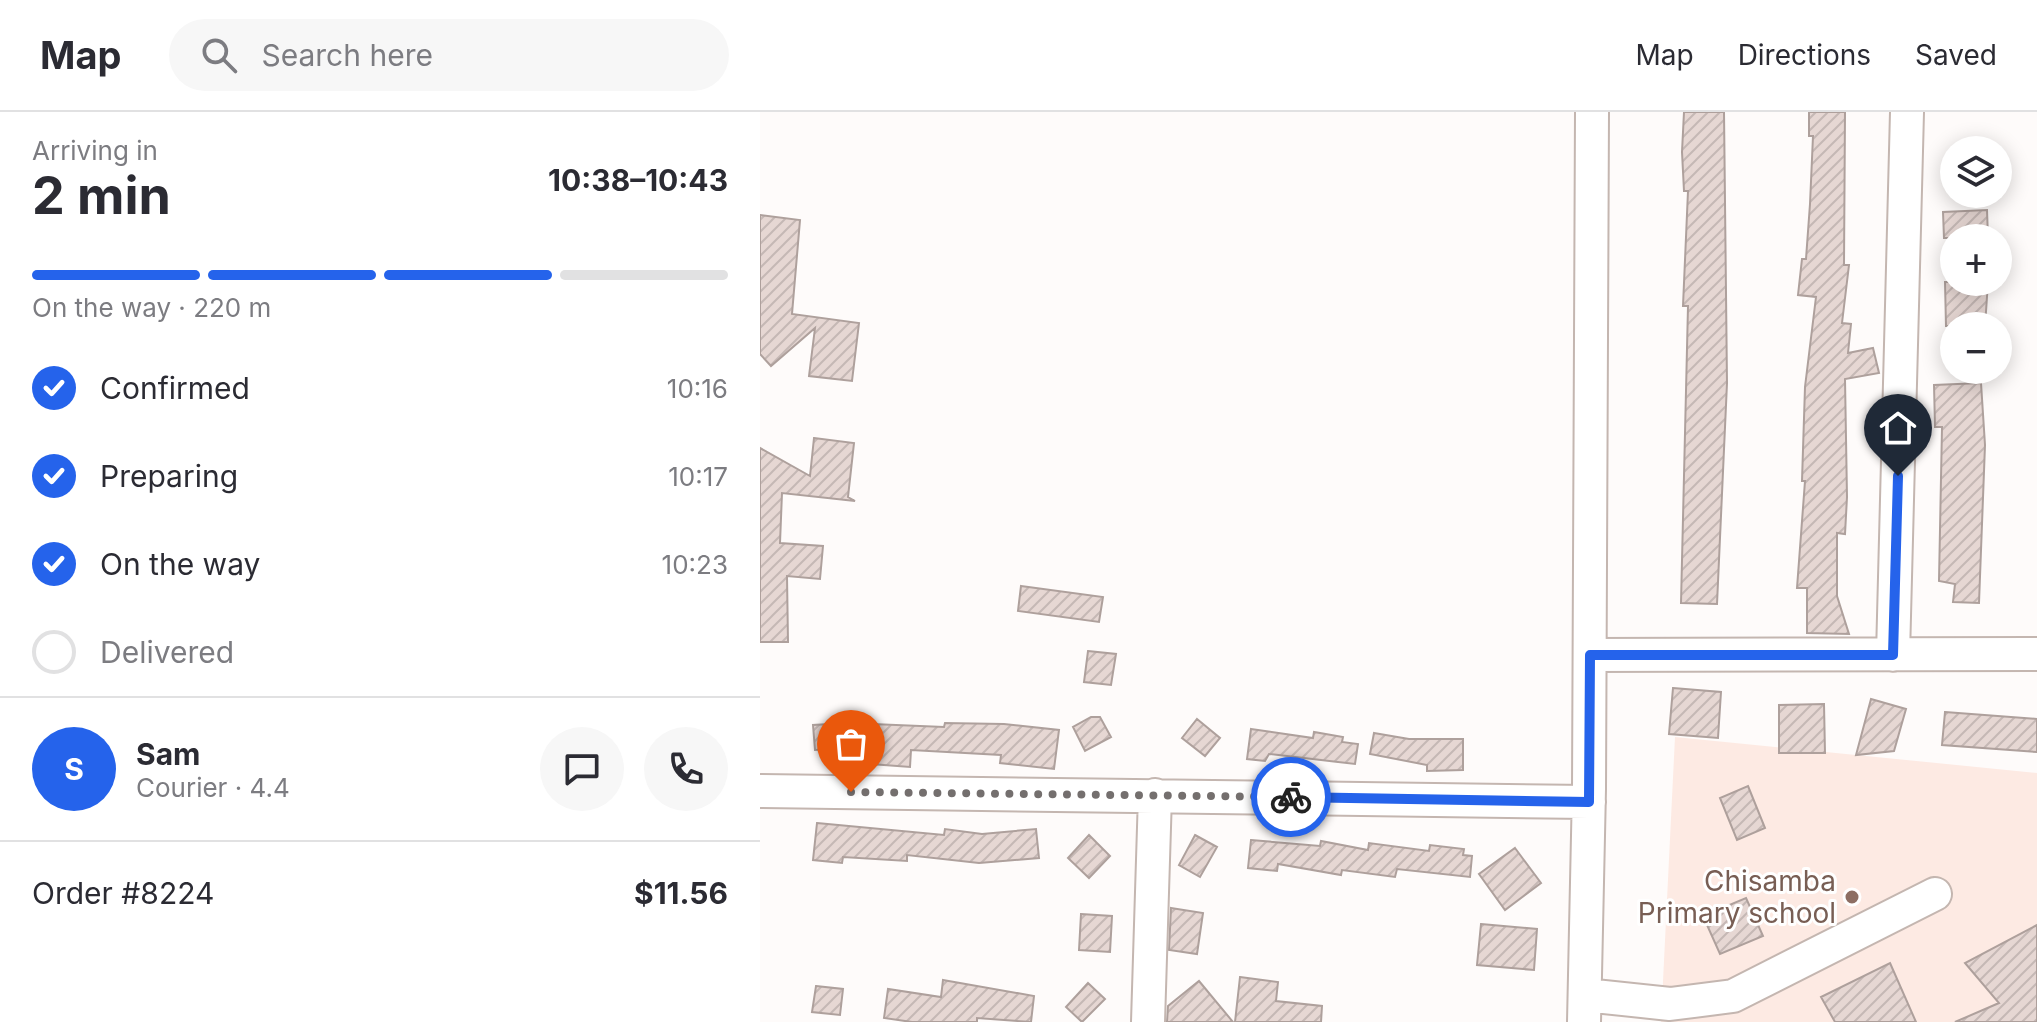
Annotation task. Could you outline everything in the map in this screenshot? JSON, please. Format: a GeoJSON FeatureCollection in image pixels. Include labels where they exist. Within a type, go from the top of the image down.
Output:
{"type":"FeatureCollection","features":[{"type":"Feature","properties":{"kind":"street"},"geometry":{"type":"LineString","coordinates":[[1592,112],[1589,802],[1584,1009],[1670,1004],[1733,996],[1935,894]]}},
{"type":"Feature","properties":{"kind":"street"},"geometry":{"type":"LineString","coordinates":[[1893,655],[1907,112]]}},
{"type":"Feature","properties":{"kind":"street"},"geometry":{"type":"LineString","coordinates":[[1590,655],[2037,654]]}},
{"type":"Feature","properties":{"kind":"street"},"geometry":{"type":"LineString","coordinates":[[760,791],[1589,802]]}},
{"type":"Feature","properties":{"kind":"street"},"geometry":{"type":"LineString","coordinates":[[1148,1022],[1155,795]]}},
{"type":"Feature","properties":{"kind":"shaded area","name":"Chisamba Primary school"},"geometry":{"type":"Polygon","coordinates":[[[1675,737],[2037,773],[2037,1022],[1661,1022],[1675,737]]]}},
{"type":"Feature","properties":{"kind":"building"},"geometry":{"type":"Polygon","coordinates":[[[1684,112],[1724,112],[1727,383],[1717,604],[1681,603],[1688,306],[1683,306],[1688,191],[1684,191],[1682,152],[1684,112]]]}},
{"type":"Feature","properties":{"kind":"building"},"geometry":{"type":"Polygon","coordinates":[[[1809,112],[1845,112],[1844,265],[1849,265],[1842,323],[1851,324],[1848,353],[1873,348],[1879,373],[1845,379],[1847,497],[1845,534],[1837,533],[1837,596],[1849,634],[1807,633],[1807,588],[1797,588],[1805,481],[1802,481],[1805,387],[1816,297],[1798,295],[1802,259],[1806,259],[1810,204],[1813,136],[1809,136],[1809,112]]]}},
{"type":"Feature","properties":{"kind":"building"},"geometry":{"type":"Polygon","coordinates":[[[1987,210],[1988,224],[1943,224],[1943,212],[1987,210]]]}},
{"type":"Feature","properties":{"kind":"building"},"geometry":{"type":"Polygon","coordinates":[[[760,215],[800,220],[792,314],[859,323],[852,381],[809,376],[815,328],[771,366],[760,354],[760,215]]]}},
{"type":"Feature","properties":{"kind":"building"},"geometry":{"type":"Polygon","coordinates":[[[1945,296],[1987,296],[1986,312],[1946,312],[1945,296]]]}},
{"type":"Feature","properties":{"kind":"building"},"geometry":{"type":"Polygon","coordinates":[[[1981,384],[1985,445],[1979,603],[1953,602],[1955,584],[1939,581],[1942,427],[1935,427],[1934,385],[1981,384]]]}},
{"type":"Feature","properties":{"kind":"building"},"geometry":{"type":"Polygon","coordinates":[[[814,438],[854,443],[848,497],[855,501],[782,493],[780,543],[823,546],[820,579],[787,576],[788,642],[760,642],[760,448],[810,476],[814,438]]]}},
{"type":"Feature","properties":{"kind":"building"},"geometry":{"type":"Polygon","coordinates":[[[1021,586],[1103,597],[1099,622],[1018,611],[1021,586]]]}},
{"type":"Feature","properties":{"kind":"building"},"geometry":{"type":"Polygon","coordinates":[[[1088,651],[1116,654],[1111,685],[1084,682],[1088,651]]]}},
{"type":"Feature","properties":{"kind":"building"},"geometry":{"type":"Polygon","coordinates":[[[1673,688],[1721,692],[1718,738],[1669,734],[1673,688]]]}},
{"type":"Feature","properties":{"kind":"building"},"geometry":{"type":"Polygon","coordinates":[[[1871,699],[1906,709],[1894,751],[1856,755],[1871,699]]]}},
{"type":"Feature","properties":{"kind":"building"},"geometry":{"type":"Polygon","coordinates":[[[1824,704],[1825,753],[1779,753],[1779,705],[1824,704]]]}},
{"type":"Feature","properties":{"kind":"building"},"geometry":{"type":"Polygon","coordinates":[[[1945,712],[2037,719],[2037,752],[1942,745],[1945,712]]]}},
{"type":"Feature","properties":{"kind":"building"},"geometry":{"type":"Polygon","coordinates":[[[1091,717],[1100,717],[1111,737],[1085,751],[1073,727],[1091,717]]]}},
{"type":"Feature","properties":{"kind":"building"},"geometry":{"type":"Polygon","coordinates":[[[1197,719],[1220,738],[1205,756],[1182,738],[1197,719]]]}},
{"type":"Feature","properties":{"kind":"building"},"geometry":{"type":"Polygon","coordinates":[[[848,723],[944,727],[945,723],[1004,724],[1059,730],[1054,769],[1000,763],[1001,755],[911,750],[910,767],[871,764],[872,747],[815,750],[813,725],[848,723]]]}},
{"type":"Feature","properties":{"kind":"building"},"geometry":{"type":"Polygon","coordinates":[[[1251,729],[1313,738],[1314,732],[1343,737],[1342,742],[1358,744],[1355,764],[1269,754],[1265,761],[1247,759],[1251,729]]]}},
{"type":"Feature","properties":{"kind":"building"},"geometry":{"type":"Polygon","coordinates":[[[1374,733],[1409,739],[1463,739],[1463,770],[1427,771],[1427,765],[1370,754],[1374,733]]]}},
{"type":"Feature","properties":{"kind":"building"},"geometry":{"type":"Polygon","coordinates":[[[1748,786],[1765,828],[1737,840],[1720,798],[1748,786]]]}},
{"type":"Feature","properties":{"kind":"building"},"geometry":{"type":"Polygon","coordinates":[[[817,823],[944,835],[945,829],[982,834],[1036,829],[1039,858],[979,863],[907,855],[907,861],[843,857],[842,863],[813,860],[817,823]]]}},
{"type":"Feature","properties":{"kind":"building"},"geometry":{"type":"Polygon","coordinates":[[[1089,835],[1110,856],[1089,878],[1068,858],[1089,835]]]}},
{"type":"Feature","properties":{"kind":"building"},"geometry":{"type":"Polygon","coordinates":[[[1195,835],[1217,847],[1200,877],[1179,865],[1195,835]]]}},
{"type":"Feature","properties":{"kind":"building"},"geometry":{"type":"Polygon","coordinates":[[[1251,840],[1320,846],[1321,841],[1368,850],[1369,843],[1429,851],[1430,845],[1464,849],[1463,855],[1472,856],[1470,877],[1397,869],[1395,877],[1342,870],[1341,875],[1278,864],[1277,871],[1248,868],[1251,840]]]}},
{"type":"Feature","properties":{"kind":"building"},"geometry":{"type":"Polygon","coordinates":[[[1515,848],[1541,883],[1505,910],[1479,874],[1515,848]]]}},
{"type":"Feature","properties":{"kind":"building"},"geometry":{"type":"Polygon","coordinates":[[[1746,898],[1763,936],[1720,954],[1703,916],[1746,898]]]}},
{"type":"Feature","properties":{"kind":"building"},"geometry":{"type":"Polygon","coordinates":[[[1171,908],[1203,913],[1197,954],[1169,950],[1171,908]]]}},
{"type":"Feature","properties":{"kind":"building"},"geometry":{"type":"Polygon","coordinates":[[[1081,914],[1112,916],[1110,952],[1079,950],[1081,914]]]}},
{"type":"Feature","properties":{"kind":"building"},"geometry":{"type":"Polygon","coordinates":[[[1481,924],[1537,929],[1534,970],[1477,965],[1481,924]]]}},
{"type":"Feature","properties":{"kind":"building"},"geometry":{"type":"Polygon","coordinates":[[[2037,925],[2037,1022],[1955,1022],[1999,1003],[1965,963],[2037,925]]]}},
{"type":"Feature","properties":{"kind":"building"},"geometry":{"type":"Polygon","coordinates":[[[1890,963],[1916,1022],[1835,1022],[1821,997],[1890,963]]]}},
{"type":"Feature","properties":{"kind":"building"},"geometry":{"type":"Polygon","coordinates":[[[1240,977],[1278,982],[1276,1001],[1322,1006],[1321,1022],[1235,1022],[1240,977]]]}},
{"type":"Feature","properties":{"kind":"building"},"geometry":{"type":"Polygon","coordinates":[[[943,980],[1034,996],[1031,1022],[977,1018],[977,1022],[912,1022],[884,1018],[888,989],[941,997],[943,980]]]}},
{"type":"Feature","properties":{"kind":"building"},"geometry":{"type":"Polygon","coordinates":[[[1199,981],[1233,1022],[1167,1022],[1168,1006],[1199,981]]]}},
{"type":"Feature","properties":{"kind":"building"},"geometry":{"type":"Polygon","coordinates":[[[1088,983],[1105,999],[1082,1022],[1066,1007],[1088,983]]]}},
{"type":"Feature","properties":{"kind":"building"},"geometry":{"type":"Polygon","coordinates":[[[816,986],[843,989],[840,1015],[812,1012],[816,986]]]}},
{"type":"Feature","properties":{"kind":"way so far"},"geometry":{"type":"LineString","coordinates":[[851,792],[1291,797]]}},
{"type":"Feature","properties":{"kind":"place","name":"Chisamba Primary school"},"geometry":{"type":"Point","coordinates":[1852,897]}},
{"type":"Feature","properties":{"kind":"route"},"geometry":{"type":"LineString","coordinates":[[1291,797],[1589,802],[1590,655],[1893,655],[1898,476]]}}]}
